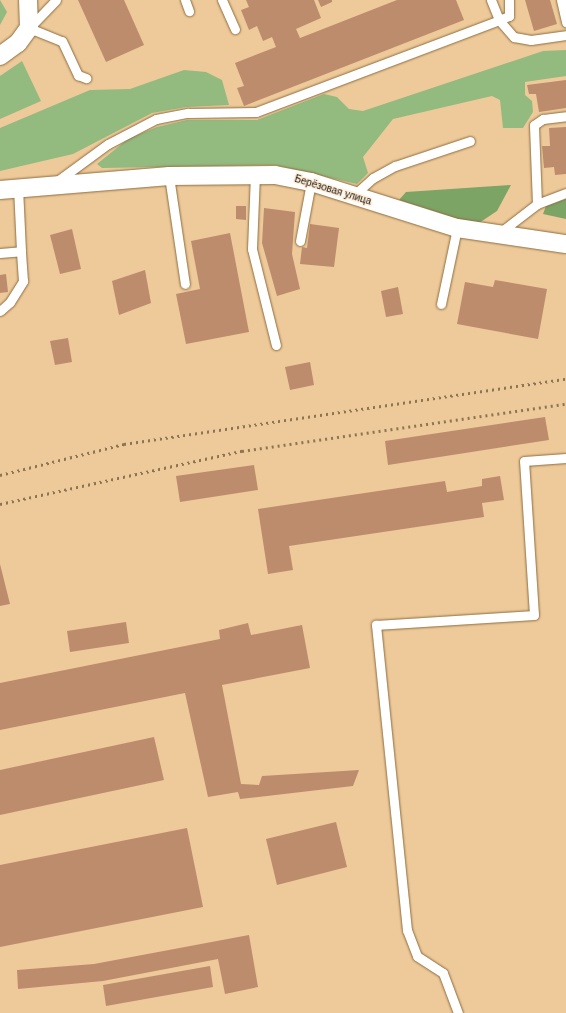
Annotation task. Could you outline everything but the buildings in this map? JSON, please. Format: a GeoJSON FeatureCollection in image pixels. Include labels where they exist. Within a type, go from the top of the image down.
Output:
{"type":"FeatureCollection","features":[{"type":"Feature","properties":{"kind":"street"},"geometry":{"type":"LineString","coordinates":[[0,56],[18,43],[29,28],[28,0]]}},
{"type":"Feature","properties":{"kind":"street","name":"Берёзовая улица"},"geometry":{"type":"LineString","coordinates":[[0,190],[55,184],[169,176],[255,174],[311,182],[457,228],[566,244]]}},
{"type":"Feature","properties":{"kind":"lane"},"geometry":{"type":"LineString","coordinates":[[56,0],[29,28],[62,41],[78,75],[86,78]]}},
{"type":"Feature","properties":{"kind":"lane"},"geometry":{"type":"LineString","coordinates":[[185,0],[189,11]]}},
{"type":"Feature","properties":{"kind":"lane"},"geometry":{"type":"LineString","coordinates":[[222,0],[235,29]]}},
{"type":"Feature","properties":{"kind":"lane"},"geometry":{"type":"LineString","coordinates":[[491,0],[499,20],[514,37],[532,40],[566,35]]}},
{"type":"Feature","properties":{"kind":"lane"},"geometry":{"type":"LineString","coordinates":[[55,184],[108,144],[156,119],[188,113],[256,112],[509,16],[509,0]]}},
{"type":"Feature","properties":{"kind":"lane"},"geometry":{"type":"LineString","coordinates":[[561,0],[566,22]]}},
{"type":"Feature","properties":{"kind":"lane"},"geometry":{"type":"LineString","coordinates":[[536,204],[534,125],[542,119],[566,116]]}},
{"type":"Feature","properties":{"kind":"lane"},"geometry":{"type":"LineString","coordinates":[[354,195],[373,178],[395,166],[470,141]]}},
{"type":"Feature","properties":{"kind":"lane"},"geometry":{"type":"LineString","coordinates":[[255,174],[252,249],[276,345]]}},
{"type":"Feature","properties":{"kind":"lane"},"geometry":{"type":"LineString","coordinates":[[169,176],[185,284]]}},
{"type":"Feature","properties":{"kind":"lane"},"geometry":{"type":"LineString","coordinates":[[300,241],[311,182]]}},
{"type":"Feature","properties":{"kind":"lane"},"geometry":{"type":"LineString","coordinates":[[0,311],[10,302],[23,281],[18,188]]}},
{"type":"Feature","properties":{"kind":"lane"},"geometry":{"type":"LineString","coordinates":[[497,235],[536,204],[566,193]]}},
{"type":"Feature","properties":{"kind":"lane"},"geometry":{"type":"LineString","coordinates":[[441,304],[457,228]]}},
{"type":"Feature","properties":{"kind":"lane"},"geometry":{"type":"LineString","coordinates":[[0,253],[21,251]]}},
{"type":"Feature","properties":{"kind":"lane"},"geometry":{"type":"LineString","coordinates":[[458,1013],[443,973],[417,956],[407,930],[376,625],[534,615],[524,461],[566,458]]}},
{"type":"Feature","properties":{"kind":"green space"},"geometry":{"type":"Polygon","coordinates":[[[0,0],[7,12],[0,25],[0,0]]]}},
{"type":"Feature","properties":{"kind":"green space"},"geometry":{"type":"Polygon","coordinates":[[[566,50],[566,76],[525,82],[525,95],[532,101],[533,112],[523,128],[503,128],[500,100],[492,96],[393,119],[363,157],[368,173],[357,184],[275,165],[102,168],[97,164],[128,139],[157,127],[187,120],[257,120],[324,94],[337,97],[349,109],[363,111],[543,51],[566,50]]]}},
{"type":"Feature","properties":{"kind":"green space"},"geometry":{"type":"Polygon","coordinates":[[[22,61],[41,101],[0,119],[0,76],[22,61]]]}},
{"type":"Feature","properties":{"kind":"green space"},"geometry":{"type":"Polygon","coordinates":[[[184,70],[206,72],[222,80],[229,105],[186,107],[152,113],[73,154],[0,171],[0,128],[90,90],[130,89],[184,70]]]}},
{"type":"Feature","properties":{"kind":"green space"},"geometry":{"type":"Polygon","coordinates":[[[511,185],[497,211],[476,225],[399,200],[406,192],[511,185]]]}},
{"type":"Feature","properties":{"kind":"green space"},"geometry":{"type":"Polygon","coordinates":[[[566,199],[566,219],[543,214],[546,206],[566,199]]]}},
{"type":"Feature","properties":{"kind":"railway"},"geometry":{"type":"LineString","coordinates":[[0,475],[124,444],[566,379]]}},
{"type":"Feature","properties":{"kind":"railway"},"geometry":{"type":"LineString","coordinates":[[0,504],[242,451],[566,404]]}}]}
